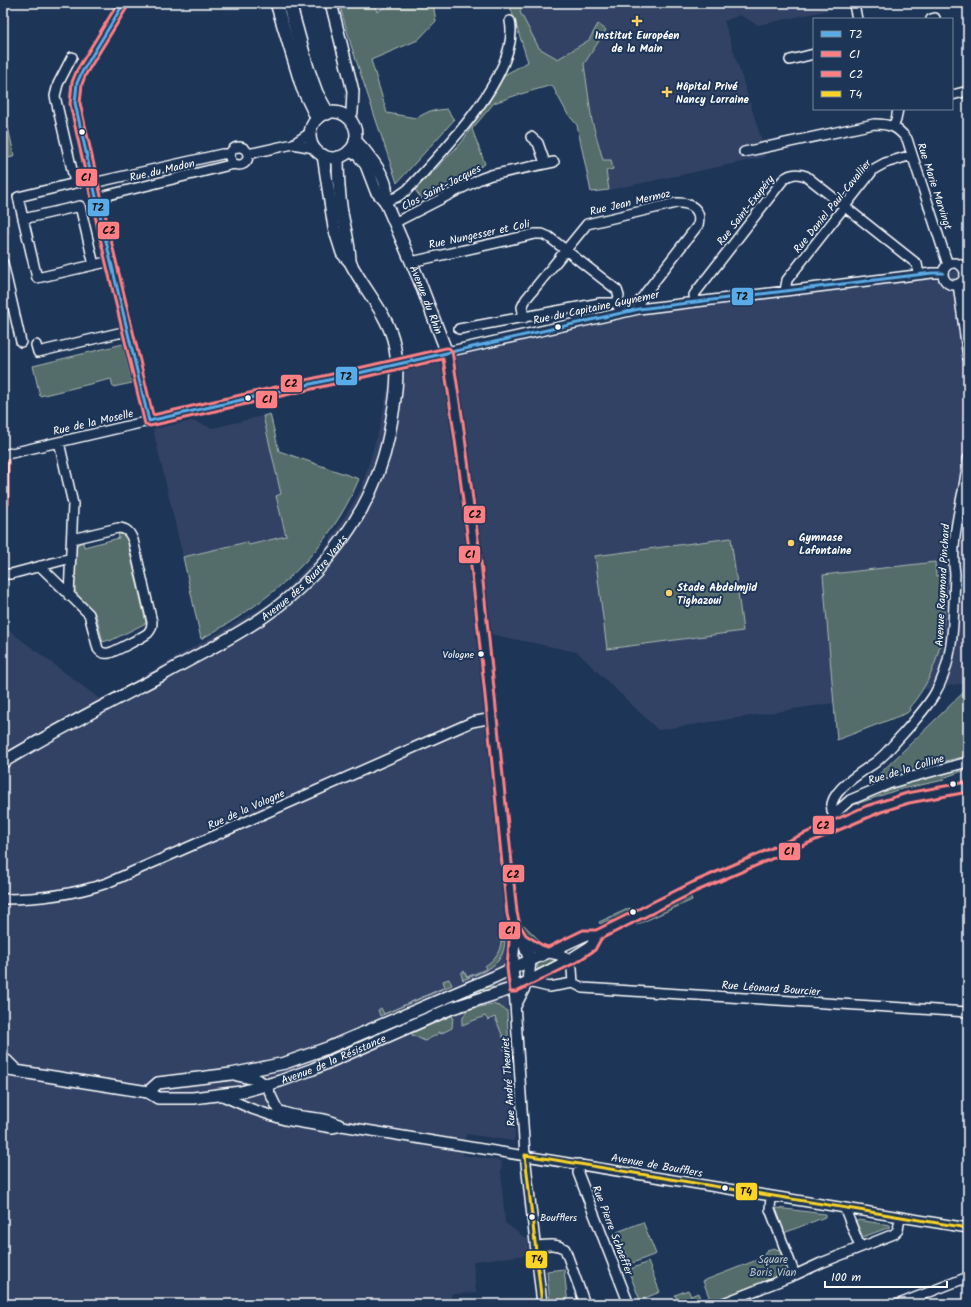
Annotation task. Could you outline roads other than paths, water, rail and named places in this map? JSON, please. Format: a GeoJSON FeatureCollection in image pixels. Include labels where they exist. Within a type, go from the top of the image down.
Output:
{"type":"FeatureCollection","features":[{"type":"Feature","properties":{"kind":"highway"},"geometry":{"type":"LineString","coordinates":[[289,3],[307,68],[316,93],[327,114]]}},
{"type":"Feature","properties":{"kind":"main road"},"geometry":{"type":"LineString","coordinates":[[276,3],[302,88],[327,114],[349,118],[355,128],[355,140],[349,151],[333,158],[323,155],[314,148],[312,143],[310,133],[314,123],[327,114],[352,99]]}},
{"type":"Feature","properties":{"kind":"main road"},"geometry":{"type":"LineString","coordinates":[[331,3],[353,91],[352,112],[349,118]]}},
{"type":"Feature","properties":{"kind":"main road","name":"Avenue du Rhin"},"geometry":{"type":"LineString","coordinates":[[355,140],[369,155],[383,179],[386,188],[385,200]]}},
{"type":"Feature","properties":{"kind":"main road","name":"Avenue du Rhin"},"geometry":{"type":"LineString","coordinates":[[349,151],[358,155],[366,165],[376,191],[385,200],[438,328],[446,353],[464,465],[512,913],[515,928],[512,968],[514,988]]}},
{"type":"Feature","properties":{"kind":"main road","name":"Avenue des Quatre Vents"},"geometry":{"type":"LineString","coordinates":[[3,762],[67,725],[204,652],[261,618],[286,600],[310,579],[342,540],[366,500],[381,464],[392,418],[397,375],[395,348],[388,326],[350,262],[342,253],[334,228],[323,155]]}},
{"type":"Feature","properties":{"kind":"main road","name":"Avenue des Quatre Vents"},"geometry":{"type":"LineString","coordinates":[[338,157],[338,183],[344,226],[350,248],[350,262]]}},
{"type":"Feature","properties":{"kind":"main road"},"geometry":{"type":"LineString","coordinates":[[597,934],[695,886],[760,859],[837,819],[902,799],[968,787]]}},
{"type":"Feature","properties":{"kind":"main road","name":"Avenue du Rhin"},"geometry":{"type":"LineString","coordinates":[[515,928],[522,939],[530,960]]}},
{"type":"Feature","properties":{"kind":"main road","name":"Avenue de la Résistance"},"geometry":{"type":"LineString","coordinates":[[3,1069],[148,1092],[158,1098],[192,1098],[220,1095],[266,1086],[313,1069],[452,1008],[528,982],[568,961],[592,946],[597,934],[585,934],[549,952],[357,1037],[285,1063],[231,1074],[158,1083],[148,1092]]}},
{"type":"Feature","properties":{"kind":"main road"},"geometry":{"type":"LineString","coordinates":[[522,939],[540,950],[559,954],[568,961]]}},
{"type":"Feature","properties":{"kind":"main road"},"geometry":{"type":"LineString","coordinates":[[528,982],[530,960]]}},
{"type":"Feature","properties":{"kind":"main road"},"geometry":{"type":"LineString","coordinates":[[280,1081],[287,1070],[285,1063]]}},
{"type":"Feature","properties":{"kind":"main road"},"geometry":{"type":"LineString","coordinates":[[231,1074],[251,1078],[266,1086]]}},
{"type":"Feature","properties":{"kind":"street"},"geometry":{"type":"LineString","coordinates":[[124,3],[82,72],[75,98],[76,109],[92,181],[148,421]]}},
{"type":"Feature","properties":{"kind":"street"},"geometry":{"type":"LineString","coordinates":[[854,6],[857,18]]}},
{"type":"Feature","properties":{"kind":"street"},"geometry":{"type":"LineString","coordinates":[[385,200],[397,197],[407,190],[455,138],[480,104],[499,73],[508,50],[511,36],[510,21]]}},
{"type":"Feature","properties":{"kind":"street"},"geometry":{"type":"LineString","coordinates":[[790,60],[813,54]]}},
{"type":"Feature","properties":{"kind":"street"},"geometry":{"type":"LineString","coordinates":[[72,57],[58,84],[55,96],[75,183]]}},
{"type":"Feature","properties":{"kind":"street"},"geometry":{"type":"LineString","coordinates":[[953,95],[968,91]]}},
{"type":"Feature","properties":{"kind":"street"},"geometry":{"type":"LineString","coordinates":[[744,152],[874,124],[893,126],[898,110]]}},
{"type":"Feature","properties":{"kind":"street","name":"Rue Marie Marvingt"},"geometry":{"type":"LineString","coordinates":[[893,126],[900,130],[908,139],[946,269]]}},
{"type":"Feature","properties":{"kind":"street"},"geometry":{"type":"LineString","coordinates":[[248,154],[293,144],[310,133]]}},
{"type":"Feature","properties":{"kind":"street","name":"Clos Saint-Jacques"},"geometry":{"type":"LineString","coordinates":[[394,223],[480,179],[491,175],[550,163],[538,143],[531,137]]}},
{"type":"Feature","properties":{"kind":"street"},"geometry":{"type":"LineString","coordinates":[[293,144],[314,148]]}},
{"type":"Feature","properties":{"kind":"street"},"geometry":{"type":"LineString","coordinates":[[239,147],[245,149],[248,154],[248,160],[239,166],[230,160],[230,154],[234,149],[239,147]]}},
{"type":"Feature","properties":{"kind":"street","name":"Rue du Madon"},"geometry":{"type":"LineString","coordinates":[[23,219],[18,197],[75,183],[92,181],[222,154],[230,154]]}},
{"type":"Feature","properties":{"kind":"street","name":"Rue Daniel Paul-Cavallier"},"geometry":{"type":"LineString","coordinates":[[785,290],[787,280],[874,170],[880,165],[912,155]]}},
{"type":"Feature","properties":{"kind":"street","name":"Rue du Madon"},"geometry":{"type":"LineString","coordinates":[[96,198],[234,164]]}},
{"type":"Feature","properties":{"kind":"street","name":"Rue Saint-Exupéry"},"geometry":{"type":"LineString","coordinates":[[694,302],[694,295],[696,292],[786,177],[795,174],[806,176],[917,264],[919,274]]}},
{"type":"Feature","properties":{"kind":"street","name":"Rue Jean Mermoz"},"geometry":{"type":"LineString","coordinates":[[524,318],[522,307],[526,299],[584,226],[591,222],[676,203],[691,205],[698,213],[698,225],[646,291],[639,302],[639,308]]}},
{"type":"Feature","properties":{"kind":"street"},"geometry":{"type":"LineString","coordinates":[[94,265],[80,206],[23,219],[38,278],[94,265],[111,261]]}},
{"type":"Feature","properties":{"kind":"street","name":"Rue Nungesser et Coli"},"geometry":{"type":"LineString","coordinates":[[411,262],[535,234],[542,234],[549,237],[617,290],[619,296],[617,303]]}},
{"type":"Feature","properties":{"kind":"street"},"geometry":{"type":"LineString","coordinates":[[3,263],[7,298],[21,342]]}},
{"type":"Feature","properties":{"kind":"street"},"geometry":{"type":"LineString","coordinates":[[955,264],[966,269],[964,279],[958,284],[952,285],[944,278],[946,269],[955,264]]}},
{"type":"Feature","properties":{"kind":"street","name":"Rue du Capitaine Guynemer"},"geometry":{"type":"LineString","coordinates":[[446,353],[639,308],[919,274],[946,269]]}},
{"type":"Feature","properties":{"kind":"street"},"geometry":{"type":"LineString","coordinates":[[958,284],[968,358]]}},
{"type":"Feature","properties":{"kind":"street"},"geometry":{"type":"LineString","coordinates":[[459,329],[594,304],[617,303],[620,313]]}},
{"type":"Feature","properties":{"kind":"street"},"geometry":{"type":"LineString","coordinates":[[36,345],[38,352],[127,331]]}},
{"type":"Feature","properties":{"kind":"street","name":"Rue de la Moselle"},"geometry":{"type":"LineString","coordinates":[[3,455],[446,353]]}},
{"type":"Feature","properties":{"kind":"street"},"geometry":{"type":"LineString","coordinates":[[59,442],[73,504],[69,596]]}},
{"type":"Feature","properties":{"kind":"street","name":"Avenue Raymond Pinchard"},"geometry":{"type":"LineString","coordinates":[[837,819],[831,806],[832,801],[846,783],[886,753],[927,705],[943,677],[951,648],[955,574],[955,530],[968,459]]}},
{"type":"Feature","properties":{"kind":"street"},"geometry":{"type":"LineString","coordinates":[[3,460],[3,504]]}},
{"type":"Feature","properties":{"kind":"street"},"geometry":{"type":"LineString","coordinates":[[40,566],[89,614],[100,652],[113,652],[148,633],[152,626],[131,534],[125,528],[118,528],[72,539]]}},
{"type":"Feature","properties":{"kind":"street"},"geometry":{"type":"LineString","coordinates":[[3,574],[11,574],[71,558]]}},
{"type":"Feature","properties":{"kind":"street","name":"Rue de la Vologne"},"geometry":{"type":"LineString","coordinates":[[3,899],[61,896],[113,881],[472,722],[492,718]]}},
{"type":"Feature","properties":{"kind":"street","name":"Rue de la Colline"},"geometry":{"type":"LineString","coordinates":[[842,806],[850,800],[888,784],[968,762]]}},
{"type":"Feature","properties":{"kind":"street"},"geometry":{"type":"LineString","coordinates":[[837,819],[842,806],[840,791]]}},
{"type":"Feature","properties":{"kind":"street"},"geometry":{"type":"LineString","coordinates":[[528,982],[549,987],[573,983],[572,969],[568,961]]}},
{"type":"Feature","properties":{"kind":"street","name":"Rue André Theuriet"},"geometry":{"type":"LineString","coordinates":[[516,1007],[528,982]]}},
{"type":"Feature","properties":{"kind":"street","name":"Rue Léonard Bourcier"},"geometry":{"type":"LineString","coordinates":[[573,983],[583,988],[968,1012]]}},
{"type":"Feature","properties":{"kind":"street","name":"Rue André Theuriet"},"geometry":{"type":"LineString","coordinates":[[514,988],[525,1155],[542,1304]]}},
{"type":"Feature","properties":{"kind":"street"},"geometry":{"type":"LineString","coordinates":[[3,1058],[19,1072]]}},
{"type":"Feature","properties":{"kind":"street"},"geometry":{"type":"LineString","coordinates":[[273,1098],[280,1081]]}},
{"type":"Feature","properties":{"kind":"street","name":"Avenue de Boufflers"},"geometry":{"type":"LineString","coordinates":[[266,1086],[273,1098],[275,1106],[279,1110],[298,1116],[334,1121],[342,1126]]}},
{"type":"Feature","properties":{"kind":"street","name":"Avenue de Boufflers"},"geometry":{"type":"LineString","coordinates":[[220,1095],[252,1109],[285,1120],[332,1128],[342,1126],[968,1228]]}},
{"type":"Feature","properties":{"kind":"street","name":"Rue Pierre Schaeffer"},"geometry":{"type":"LineString","coordinates":[[579,1164],[578,1173],[628,1304]]}},
{"type":"Feature","properties":{"kind":"street"},"geometry":{"type":"LineString","coordinates":[[771,1197],[770,1209],[795,1275]]}},
{"type":"Feature","properties":{"kind":"street"},"geometry":{"type":"LineString","coordinates":[[845,1209],[860,1247]]}},
{"type":"Feature","properties":{"kind":"street"},"geometry":{"type":"LineString","coordinates":[[722,1304],[894,1234],[898,1230],[900,1218]]}},
{"type":"Feature","properties":{"kind":"street"},"geometry":{"type":"LineString","coordinates":[[536,1246],[552,1245],[565,1249],[585,1304]]}},
{"type":"Feature","properties":{"kind":"street"},"geometry":{"type":"LineString","coordinates":[[899,1304],[968,1277]]}},
{"type":"Feature","properties":{"kind":"place","name":"Institut Européen de la Main"},"geometry":{"type":"Point","coordinates":[637,21]}},
{"type":"Feature","properties":{"kind":"place","name":"Hôpital Privé Nancy Lorraine"},"geometry":{"type":"Point","coordinates":[667,92]}},
{"type":"Feature","properties":{"kind":"place","name":"Gymnase Lafontaine"},"geometry":{"type":"Point","coordinates":[791,543]}},
{"type":"Feature","properties":{"kind":"place","name":"Stade Abdelmjid Tighazoui"},"geometry":{"type":"Point","coordinates":[669,593]}},
{"type":"Feature","properties":{"kind":"place","name":"Vologne"},"geometry":{"type":"Point","coordinates":[481,654]}},
{"type":"Feature","properties":{"kind":"place","name":"Boufflers"},"geometry":{"type":"Point","coordinates":[532,1217]}},
{"type":"Feature","properties":{"kind":"park label","name":"Square Boris Vian"},"geometry":{"type":"Point","coordinates":[773,1265]}}]}
